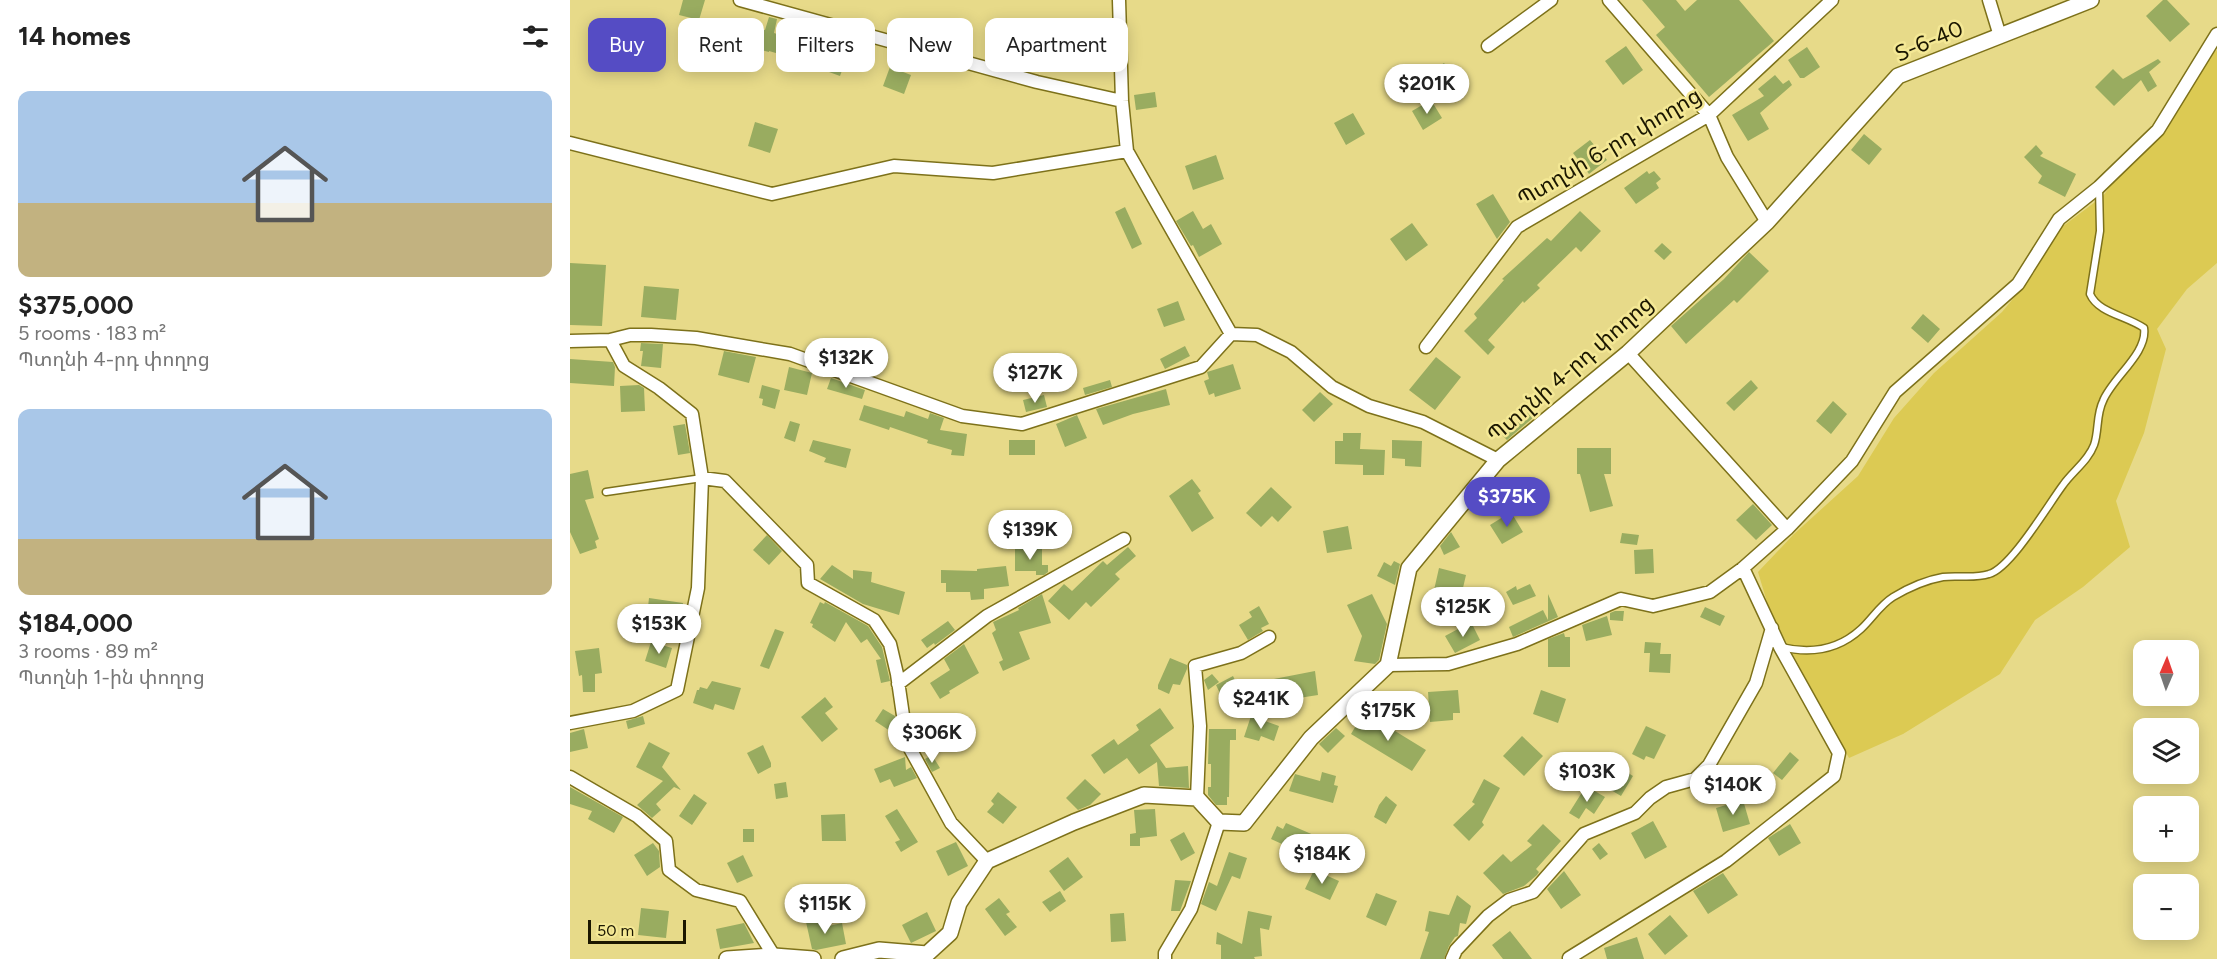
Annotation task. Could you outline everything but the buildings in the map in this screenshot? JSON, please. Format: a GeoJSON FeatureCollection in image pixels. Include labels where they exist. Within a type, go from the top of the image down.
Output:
{"type":"FeatureCollection","features":[{"type":"Feature","properties":{"kind":"street"},"geometry":{"type":"LineString","coordinates":[[740,0],[1037,82],[1122,101]]}},
{"type":"Feature","properties":{"kind":"street"},"geometry":{"type":"LineString","coordinates":[[1119,0],[1122,101],[1127,151],[1231,334]]}},
{"type":"Feature","properties":{"kind":"street"},"geometry":{"type":"LineString","coordinates":[[1488,46],[1551,0]]}},
{"type":"Feature","properties":{"kind":"street"},"geometry":{"type":"LineString","coordinates":[[1609,0],[1709,115],[1727,157],[1767,222]]}},
{"type":"Feature","properties":{"kind":"street","name":"Պտղնի 6-րդ փողոց"},"geometry":{"type":"LineString","coordinates":[[1426,347],[1517,226],[1709,115],[1832,0]]}},
{"type":"Feature","properties":{"kind":"street"},"geometry":{"type":"LineString","coordinates":[[1989,0],[2000,36]]}},
{"type":"Feature","properties":{"kind":"street","name":"Տ-6-40"},"geometry":{"type":"LineString","coordinates":[[1767,222],[1898,76],[2091,0]]}},
{"type":"Feature","properties":{"kind":"street"},"geometry":{"type":"LineString","coordinates":[[843,959],[879,950],[928,956],[950,933],[959,903],[987,861],[1074,822],[1144,795],[1197,798],[1219,822],[1244,823],[1311,738],[1388,665],[1448,664],[1517,644],[1621,599],[1653,606],[1710,592],[1743,568],[1787,528],[1852,461],[1895,392],[2018,284],[2059,219],[2099,187],[2158,130],[2217,34]]}},
{"type":"Feature","properties":{"kind":"street"},"geometry":{"type":"LineString","coordinates":[[570,143],[772,195],[894,166],[993,173],[1127,151]]}},
{"type":"Feature","properties":{"kind":"street","name":"Պտղնի 4-րդ փողոց"},"geometry":{"type":"LineString","coordinates":[[1388,665],[1409,568],[1498,460],[1628,353],[1767,222]]}},
{"type":"Feature","properties":{"kind":"street"},"geometry":{"type":"LineString","coordinates":[[570,341],[610,340],[630,335],[663,335],[696,338],[790,354],[962,416],[1022,424],[1201,367],[1231,334],[1257,335],[1291,352],[1332,387],[1369,406],[1423,422],[1498,460]]}},
{"type":"Feature","properties":{"kind":"street"},"geometry":{"type":"LineString","coordinates":[[570,723],[633,711],[677,690],[698,588],[702,478],[692,414],[659,388],[624,366],[610,340]]}},
{"type":"Feature","properties":{"kind":"street"},"geometry":{"type":"LineString","coordinates":[[1628,353],[1787,528]]}},
{"type":"Feature","properties":{"kind":"street"},"geometry":{"type":"LineString","coordinates":[[702,478],[725,481],[807,565],[808,583],[874,620],[890,644],[907,743],[951,824],[987,861]]}},
{"type":"Feature","properties":{"kind":"street"},"geometry":{"type":"LineString","coordinates":[[898,684],[987,616],[1124,539]]}},
{"type":"Feature","properties":{"kind":"street"},"geometry":{"type":"LineString","coordinates":[[1569,958],[1726,861],[1834,776],[1839,753],[1780,647],[1743,568]]}},
{"type":"Feature","properties":{"kind":"street"},"geometry":{"type":"LineString","coordinates":[[1452,959],[1456,950],[1488,916],[1509,900],[1533,892],[1584,834],[1635,813],[1650,798],[1666,787],[1695,779],[1709,765],[1756,683],[1772,628]]}},
{"type":"Feature","properties":{"kind":"street"},"geometry":{"type":"LineString","coordinates":[[1197,798],[1200,726],[1195,666],[1240,653],[1269,637]]}},
{"type":"Feature","properties":{"kind":"street"},"geometry":{"type":"LineString","coordinates":[[570,777],[637,816],[666,841],[669,870],[696,890],[740,901],[774,956]]}},
{"type":"Feature","properties":{"kind":"street"},"geometry":{"type":"LineString","coordinates":[[1165,959],[1165,952],[1191,909],[1219,822]]}},
{"type":"Feature","properties":{"kind":"street"},"geometry":{"type":"LineString","coordinates":[[727,959],[774,956],[813,959]]}},
{"type":"Feature","properties":{"kind":"lane"},"geometry":{"type":"LineString","coordinates":[[1780,647],[1807,651],[1826,649],[1860,630],[1882,605],[1910,588],[1944,577],[1976,576],[1997,570],[2012,555],[2064,483],[2086,458],[2094,446],[2103,400],[2135,355],[2145,336],[2144,328],[2101,308],[2094,303],[2090,294],[2100,231],[2099,187]]}},
{"type":"Feature","properties":{"kind":"lane"},"geometry":{"type":"LineString","coordinates":[[606,492],[702,478]]}},
{"type":"Feature","properties":{"kind":"shaded area"},"geometry":{"type":"Polygon","coordinates":[[[2217,50],[2217,263],[2187,289],[2157,329],[2166,349],[2144,433],[2116,501],[2130,547],[2083,587],[2035,620],[2000,674],[1903,734],[1849,758],[1770,612],[1758,572],[1794,534],[1858,476],[1894,418],[1934,373],[2002,312],[2032,276],[2058,230],[2103,196],[2125,166],[2167,130],[2209,56],[2217,50]]]}}]}
